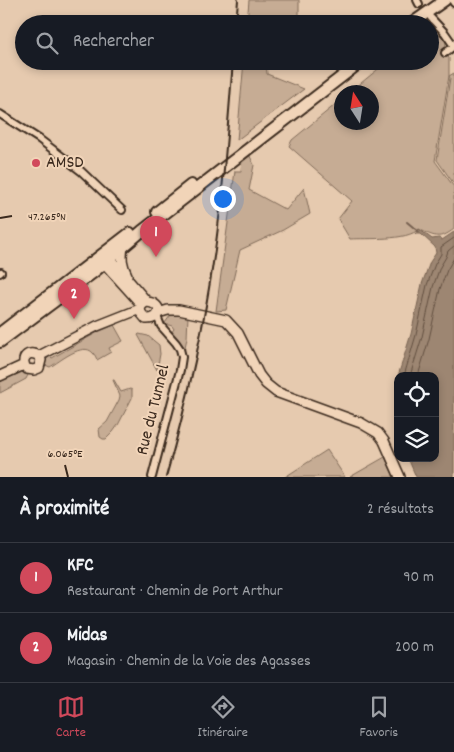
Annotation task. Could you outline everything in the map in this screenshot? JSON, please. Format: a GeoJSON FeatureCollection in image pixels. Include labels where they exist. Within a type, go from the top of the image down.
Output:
{"type":"FeatureCollection","features":[{"type":"Feature","properties":{"kind":"main road"},"geometry":{"type":"LineString","coordinates":[[414,15],[434,0]]}},
{"type":"Feature","properties":{"kind":"main road"},"geometry":{"type":"LineString","coordinates":[[424,15],[445,0]]}},
{"type":"Feature","properties":{"kind":"main road"},"geometry":{"type":"LineString","coordinates":[[0,334],[107,262],[169,202],[340,70]]}},
{"type":"Feature","properties":{"kind":"main road"},"geometry":{"type":"LineString","coordinates":[[0,342],[107,262],[123,247],[350,70]]}},
{"type":"Feature","properties":{"kind":"street"},"geometry":{"type":"LineString","coordinates":[[439,25],[448,32],[454,46],[445,53]]}},
{"type":"Feature","properties":{"kind":"street"},"geometry":{"type":"LineString","coordinates":[[0,114],[39,139],[81,171],[122,210]]}},
{"type":"Feature","properties":{"kind":"street"},"geometry":{"type":"LineString","coordinates":[[123,247],[123,266],[130,282],[149,311]]}},
{"type":"Feature","properties":{"kind":"street"},"geometry":{"type":"LineString","coordinates":[[107,262],[130,282]]}},
{"type":"Feature","properties":{"kind":"street"},"geometry":{"type":"LineString","coordinates":[[107,262],[149,311]]}},
{"type":"Feature","properties":{"kind":"street"},"geometry":{"type":"LineString","coordinates":[[39,356],[97,326],[125,315],[168,306],[226,320],[242,340],[259,375],[266,384],[276,392],[361,424],[378,434],[384,441],[400,477]]}},
{"type":"Feature","properties":{"kind":"street","name":"Rue du Tunnel"},"geometry":{"type":"LineString","coordinates":[[149,311],[176,342],[182,356],[178,379],[152,477]]}},
{"type":"Feature","properties":{"kind":"street"},"geometry":{"type":"LineString","coordinates":[[34,353],[39,356],[41,363],[37,369],[29,370],[24,365],[24,359],[28,354],[34,353]]}},
{"type":"Feature","properties":{"kind":"street"},"geometry":{"type":"LineString","coordinates":[[0,376],[24,365]]}},
{"type":"Feature","properties":{"kind":"shaded area"},"geometry":{"type":"Polygon","coordinates":[[[249,0],[299,0],[299,15],[248,15],[249,0]]]}},
{"type":"Feature","properties":{"kind":"shaded area"},"geometry":{"type":"Polygon","coordinates":[[[439,33],[446,41],[445,53],[449,58],[449,76],[435,161],[454,187],[454,229],[441,236],[419,229],[413,233],[396,237],[350,239],[338,219],[352,201],[289,146],[292,140],[334,106],[334,130],[379,130],[379,85],[359,85],[377,70],[439,70],[439,33]]]}},
{"type":"Feature","properties":{"kind":"shaded area"},"geometry":{"type":"Polygon","coordinates":[[[243,70],[267,70],[267,74],[304,89],[237,140],[243,70]]]}},
{"type":"Feature","properties":{"kind":"shaded area"},"geometry":{"type":"Polygon","coordinates":[[[454,73],[454,184],[437,160],[449,76],[454,73]]]}},
{"type":"Feature","properties":{"kind":"shaded area"},"geometry":{"type":"Polygon","coordinates":[[[249,154],[254,165],[249,190],[286,210],[304,188],[310,214],[283,230],[240,250],[226,310],[216,311],[235,171],[241,171],[242,159],[249,154]]]}},
{"type":"Feature","properties":{"kind":"shaded area"},"geometry":{"type":"Polygon","coordinates":[[[169,312],[188,316],[184,352],[171,333],[174,329],[165,323],[170,316],[169,312]]]}},
{"type":"Feature","properties":{"kind":"shaded area"},"geometry":{"type":"Polygon","coordinates":[[[114,325],[123,341],[109,348],[111,352],[97,360],[93,353],[83,349],[50,367],[45,365],[46,360],[50,356],[52,358],[114,325]]]}},
{"type":"Feature","properties":{"kind":"shaded area"},"geometry":{"type":"Polygon","coordinates":[[[138,335],[148,336],[159,345],[160,354],[157,370],[138,335]]]}},
{"type":"Feature","properties":{"kind":"shaded area"},"geometry":{"type":"Polygon","coordinates":[[[23,371],[27,372],[26,379],[0,393],[0,380],[23,371]]]}},
{"type":"Feature","properties":{"kind":"shaded area"},"geometry":{"type":"Polygon","coordinates":[[[113,380],[121,392],[132,390],[132,398],[118,425],[106,439],[103,439],[100,437],[99,429],[107,422],[120,396],[113,380]]]}},
{"type":"Feature","properties":{"kind":"shaded area"},"geometry":{"type":"Polygon","coordinates":[[[327,450],[345,477],[285,477],[327,450]]]}},
{"type":"Feature","properties":{"kind":"shaded area"},"geometry":{"type":"Polygon","coordinates":[[[385,457],[394,477],[350,477],[385,457]]]}},
{"type":"Feature","properties":{"kind":"water"},"geometry":{"type":"Polygon","coordinates":[[[419,229],[432,239],[439,238],[442,240],[454,232],[454,477],[416,477],[410,462],[439,462],[439,372],[399,372],[411,334],[422,284],[430,262],[436,253],[435,247],[421,234],[415,234],[419,229]]]}},
{"type":"Feature","properties":{"kind":"waterway"},"geometry":{"type":"LineString","coordinates":[[407,222],[419,232]]}},
{"type":"Feature","properties":{"kind":"railway"},"geometry":{"type":"LineString","coordinates":[[237,15],[238,0]]}},
{"type":"Feature","properties":{"kind":"railway"},"geometry":{"type":"LineString","coordinates":[[166,477],[182,419],[212,273],[226,152],[232,70]]}},
{"type":"Feature","properties":{"kind":"place","name":"AMSD"},"geometry":{"type":"Point","coordinates":[36,163]}},
{"type":"Feature","properties":{"kind":"place","name":"KFC"},"geometry":{"type":"Point","coordinates":[156,257]}},
{"type":"Feature","properties":{"kind":"place","name":"Midas"},"geometry":{"type":"Point","coordinates":[74,319]}}]}
